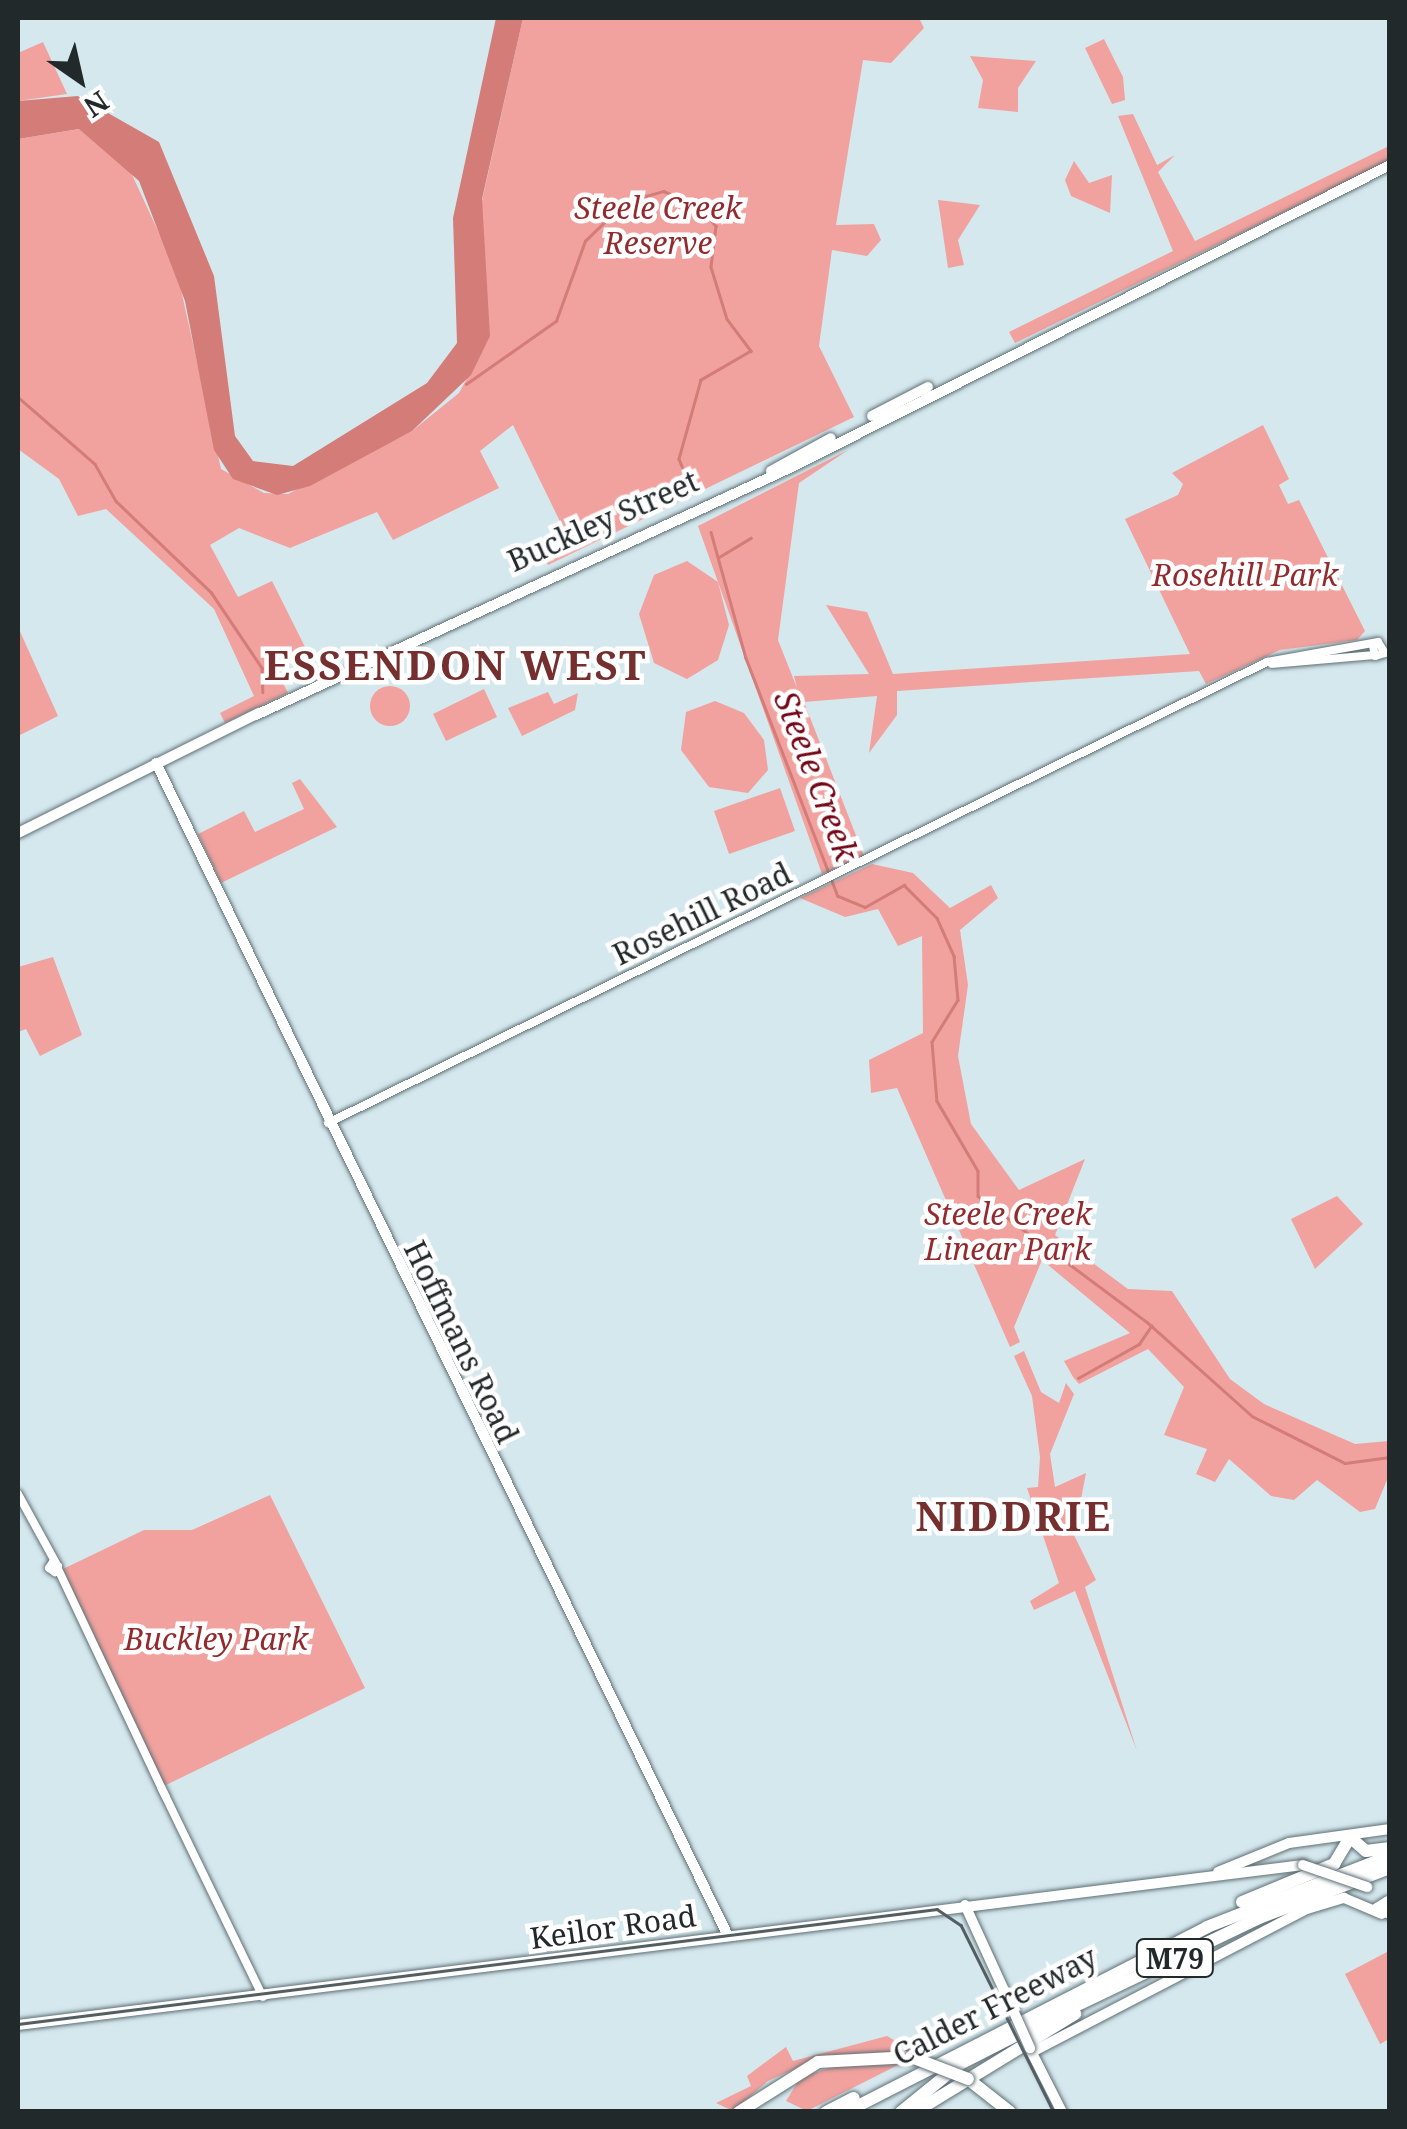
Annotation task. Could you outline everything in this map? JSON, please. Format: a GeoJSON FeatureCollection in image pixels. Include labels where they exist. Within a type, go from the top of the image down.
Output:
{"type":"FeatureCollection","features":[{"type":"Feature","properties":{"kind":"highway"},"geometry":{"type":"LineString","coordinates":[[1176,1942],[1342,1856],[1347,1838],[1366,1852],[1390,1848]]}},
{"type":"Feature","properties":{"kind":"highway","name":"Calder Freeway"},"geometry":{"type":"LineString","coordinates":[[846,2112],[921,2069],[1176,1942],[1390,1856]]}},
{"type":"Feature","properties":{"kind":"highway","name":"Calder Freeway"},"geometry":{"type":"LineString","coordinates":[[901,2112],[960,2064],[1310,1895],[1390,1870]]}},
{"type":"Feature","properties":{"kind":"highway"},"geometry":{"type":"LineString","coordinates":[[915,2112],[1116,1987]]}},
{"type":"Feature","properties":{"kind":"highway"},"geometry":{"type":"LineString","coordinates":[[739,2112],[825,2060],[912,2057],[968,2078],[1010,2111]]}},
{"type":"Feature","properties":{"kind":"highway"},"geometry":{"type":"LineString","coordinates":[[826,2112],[921,2069]]}},
{"type":"Feature","properties":{"kind":"main road","name":"Buckley Street"},"geometry":{"type":"LineString","coordinates":[[18,832],[1390,165]]}},
{"type":"Feature","properties":{"kind":"main road","name":"Hoffmans Road"},"geometry":{"type":"LineString","coordinates":[[156,763],[728,1936]]}},
{"type":"Feature","properties":{"kind":"main road","name":"Keilor Road"},"geometry":{"type":"LineString","coordinates":[[18,2025],[263,1998],[1209,1876],[1258,1866],[1347,1838],[1390,1831]]}},
{"type":"Feature","properties":{"kind":"main road","name":"Keilor Road"},"geometry":{"type":"LineString","coordinates":[[1258,1866],[1304,1865],[1367,1887],[1385,1905]]}},
{"type":"Feature","properties":{"kind":"main road"},"geometry":{"type":"LineString","coordinates":[[1209,1876],[1258,1866]]}},
{"type":"Feature","properties":{"kind":"main road"},"geometry":{"type":"LineString","coordinates":[[1035,2048],[1300,1912],[1336,1899],[1360,1905],[1385,1905]]}},
{"type":"Feature","properties":{"kind":"main road"},"geometry":{"type":"LineString","coordinates":[[964,1905],[1062,2112]]}},
{"type":"Feature","properties":{"kind":"main road"},"geometry":{"type":"LineString","coordinates":[[948,1907],[978,1938]]}},
{"type":"Feature","properties":{"kind":"street","name":"Rosehill Road"},"geometry":{"type":"LineString","coordinates":[[328,1122],[1258,668],[1302,650],[1382,649]]}},
{"type":"Feature","properties":{"kind":"street"},"geometry":{"type":"LineString","coordinates":[[18,1494],[263,1998]]}},
{"type":"Feature","properties":{"kind":"green space","name":"Steele Creek Reserve"},"geometry":{"type":"Polygon","coordinates":[[[523,18],[919,18],[924,28],[891,63],[863,60],[836,225],[874,224],[881,240],[867,256],[832,250],[819,346],[854,417],[548,565],[544,557],[570,542],[513,425],[480,451],[499,488],[393,540],[377,512],[290,548],[239,528],[210,545],[238,597],[272,581],[305,647],[273,663],[288,693],[225,723],[220,713],[254,696],[214,609],[106,509],[78,516],[59,479],[18,449],[18,139],[80,129],[128,166],[177,272],[221,469],[264,493],[288,494],[412,431],[459,393],[488,340],[481,205],[523,18]]]}},
{"type":"Feature","properties":{"kind":"green space"},"geometry":{"type":"Polygon","coordinates":[[[1104,39],[1123,77],[1125,100],[1112,104],[1085,48],[1104,39]]]}},
{"type":"Feature","properties":{"kind":"green space"},"geometry":{"type":"Polygon","coordinates":[[[43,42],[67,94],[18,101],[18,53],[43,42]]]}},
{"type":"Feature","properties":{"kind":"green space"},"geometry":{"type":"Polygon","coordinates":[[[970,56],[1036,61],[1018,88],[1018,112],[978,108],[983,80],[970,56]]]}},
{"type":"Feature","properties":{"kind":"green space"},"geometry":{"type":"Polygon","coordinates":[[[1133,114],[1157,165],[1175,155],[1158,172],[1195,241],[1389,146],[1389,161],[1015,343],[1009,332],[1173,251],[1118,116],[1133,114]]]}},
{"type":"Feature","properties":{"kind":"green space"},"geometry":{"type":"Polygon","coordinates":[[[1074,161],[1089,183],[1112,175],[1110,213],[1071,196],[1065,180],[1074,161]]]}},
{"type":"Feature","properties":{"kind":"green space"},"geometry":{"type":"Polygon","coordinates":[[[938,200],[980,205],[958,240],[964,265],[948,268],[938,200]]]}},
{"type":"Feature","properties":{"kind":"green space","name":"Rosehill Park"},"geometry":{"type":"Polygon","coordinates":[[[1263,425],[1289,479],[1279,485],[1288,504],[1299,500],[1365,631],[1357,640],[1280,650],[1206,684],[1199,671],[897,691],[897,715],[869,753],[877,696],[804,702],[864,856],[822,874],[698,526],[848,450],[799,483],[778,640],[797,688],[794,676],[869,674],[826,605],[867,612],[893,674],[1190,654],[1125,519],[1178,495],[1183,484],[1172,473],[1263,425]]]}},
{"type":"Feature","properties":{"kind":"green space"},"geometry":{"type":"Polygon","coordinates":[[[687,561],[718,582],[729,625],[718,660],[687,679],[654,663],[639,614],[654,575],[687,561]]]}},
{"type":"Feature","properties":{"kind":"green space"},"geometry":{"type":"Polygon","coordinates":[[[18,627],[58,716],[18,736],[18,627]]]}},
{"type":"Feature","properties":{"kind":"green space"},"geometry":{"type":"Polygon","coordinates":[[[390,686],[404,692],[410,706],[404,720],[390,726],[376,720],[370,706],[376,692],[390,686]]]}},
{"type":"Feature","properties":{"kind":"green space"},"geometry":{"type":"Polygon","coordinates":[[[484,689],[497,717],[446,741],[433,714],[484,689]]]}},
{"type":"Feature","properties":{"kind":"green space"},"geometry":{"type":"Polygon","coordinates":[[[548,692],[554,704],[578,693],[575,710],[522,736],[508,708],[548,692]]]}},
{"type":"Feature","properties":{"kind":"green space"},"geometry":{"type":"Polygon","coordinates":[[[715,701],[744,713],[764,740],[768,770],[748,793],[709,787],[681,750],[686,712],[715,701]]]}},
{"type":"Feature","properties":{"kind":"green space"},"geometry":{"type":"Polygon","coordinates":[[[300,779],[337,827],[221,883],[198,834],[244,811],[255,832],[304,809],[292,783],[300,779]]]}},
{"type":"Feature","properties":{"kind":"green space"},"geometry":{"type":"Polygon","coordinates":[[[780,788],[795,831],[729,854],[714,811],[780,788]]]}},
{"type":"Feature","properties":{"kind":"green space","name":"Steele Creek Linear Park"},"geometry":{"type":"Polygon","coordinates":[[[872,864],[913,873],[950,908],[991,885],[998,898],[960,930],[968,985],[958,1056],[971,1124],[1019,1190],[1085,1159],[1055,1235],[1128,1289],[1172,1291],[1230,1379],[1264,1404],[1355,1444],[1389,1441],[1389,1475],[1375,1509],[1360,1512],[1317,1480],[1294,1500],[1271,1496],[1229,1459],[1215,1482],[1196,1474],[1207,1449],[1164,1435],[1184,1387],[1148,1349],[1079,1384],[1073,1377],[1064,1361],[1130,1333],[1042,1260],[1014,1327],[1020,1342],[1010,1347],[897,1088],[871,1093],[869,1060],[923,1033],[922,936],[898,946],[878,909],[845,917],[800,898],[872,864]]]}},
{"type":"Feature","properties":{"kind":"green space"},"geometry":{"type":"Polygon","coordinates":[[[53,957],[82,1035],[40,1056],[26,1029],[18,1032],[18,967],[53,957]]]}},
{"type":"Feature","properties":{"kind":"green space"},"geometry":{"type":"Polygon","coordinates":[[[1337,1196],[1363,1224],[1315,1269],[1291,1219],[1337,1196]]]}},
{"type":"Feature","properties":{"kind":"green space"},"geometry":{"type":"Polygon","coordinates":[[[1024,1351],[1041,1392],[1059,1403],[1066,1383],[1074,1394],[1050,1454],[1055,1487],[1086,1473],[1074,1535],[1096,1580],[1085,1587],[1137,1751],[1075,1591],[1034,1610],[1030,1601],[1059,1583],[1027,1488],[1038,1487],[1040,1457],[1032,1396],[1014,1356],[1024,1351]]]}},
{"type":"Feature","properties":{"kind":"green space","name":"Buckley Park"},"geometry":{"type":"Polygon","coordinates":[[[270,1495],[365,1688],[164,1786],[63,1569],[144,1530],[192,1530],[270,1495]]]}},
{"type":"Feature","properties":{"kind":"green space"},"geometry":{"type":"Polygon","coordinates":[[[1389,1951],[1389,2039],[1380,2044],[1345,1974],[1389,1951]]]}},
{"type":"Feature","properties":{"kind":"green space"},"geometry":{"type":"Polygon","coordinates":[[[887,2036],[918,2054],[826,2055],[768,2081],[733,2111],[716,2103],[751,2086],[747,2076],[786,2047],[793,2061],[887,2036]]]}},
{"type":"Feature","properties":{"kind":"green space"},"geometry":{"type":"Polygon","coordinates":[[[900,2064],[807,2111],[786,2101],[801,2077],[832,2067],[900,2064]]]}},
{"type":"Feature","properties":{"kind":"shaded area"},"geometry":{"type":"Polygon","coordinates":[[[496,18],[523,18],[482,199],[490,336],[471,375],[412,431],[310,486],[277,495],[233,479],[214,450],[185,301],[139,181],[79,129],[18,139],[18,101],[78,96],[159,142],[214,276],[235,436],[253,461],[293,466],[427,383],[457,343],[453,218],[496,18]]]}},
{"type":"Feature","properties":{"kind":"waterway","name":"Steele Creek"},"geometry":{"type":"LineString","coordinates":[[466,384],[556,321],[585,241],[625,202],[663,191],[697,204],[716,226],[711,267],[727,319],[751,351],[701,380],[679,459],[690,485]]}},
{"type":"Feature","properties":{"kind":"waterway"},"geometry":{"type":"LineString","coordinates":[[18,397],[95,464],[116,501],[211,592],[262,668],[263,692]]}},
{"type":"Feature","properties":{"kind":"waterway","name":"Steele Creek"},"geometry":{"type":"LineString","coordinates":[[711,532],[746,658],[838,896],[865,907],[904,885],[937,918],[954,956],[958,1000],[932,1042],[937,1101],[978,1171],[978,1196],[1147,1322],[1252,1416],[1345,1463],[1390,1457]]}},
{"type":"Feature","properties":{"kind":"waterway"},"geometry":{"type":"LineString","coordinates":[[719,557],[751,538]]}},
{"type":"Feature","properties":{"kind":"waterway"},"geometry":{"type":"LineString","coordinates":[[1078,1378],[1139,1344],[1151,1326]]}},
{"type":"Feature","properties":{"kind":"tram line"},"geometry":{"type":"LineString","coordinates":[[18,2024],[937,1909],[961,1925],[1054,2112]]}},
{"type":"Feature","properties":{"kind":"district","name":"ESSENDON WEST"},"geometry":{"type":"Point","coordinates":[456,665]}},
{"type":"Feature","properties":{"kind":"district","name":"NIDDRIE"},"geometry":{"type":"Point","coordinates":[1014,1516]}}]}
